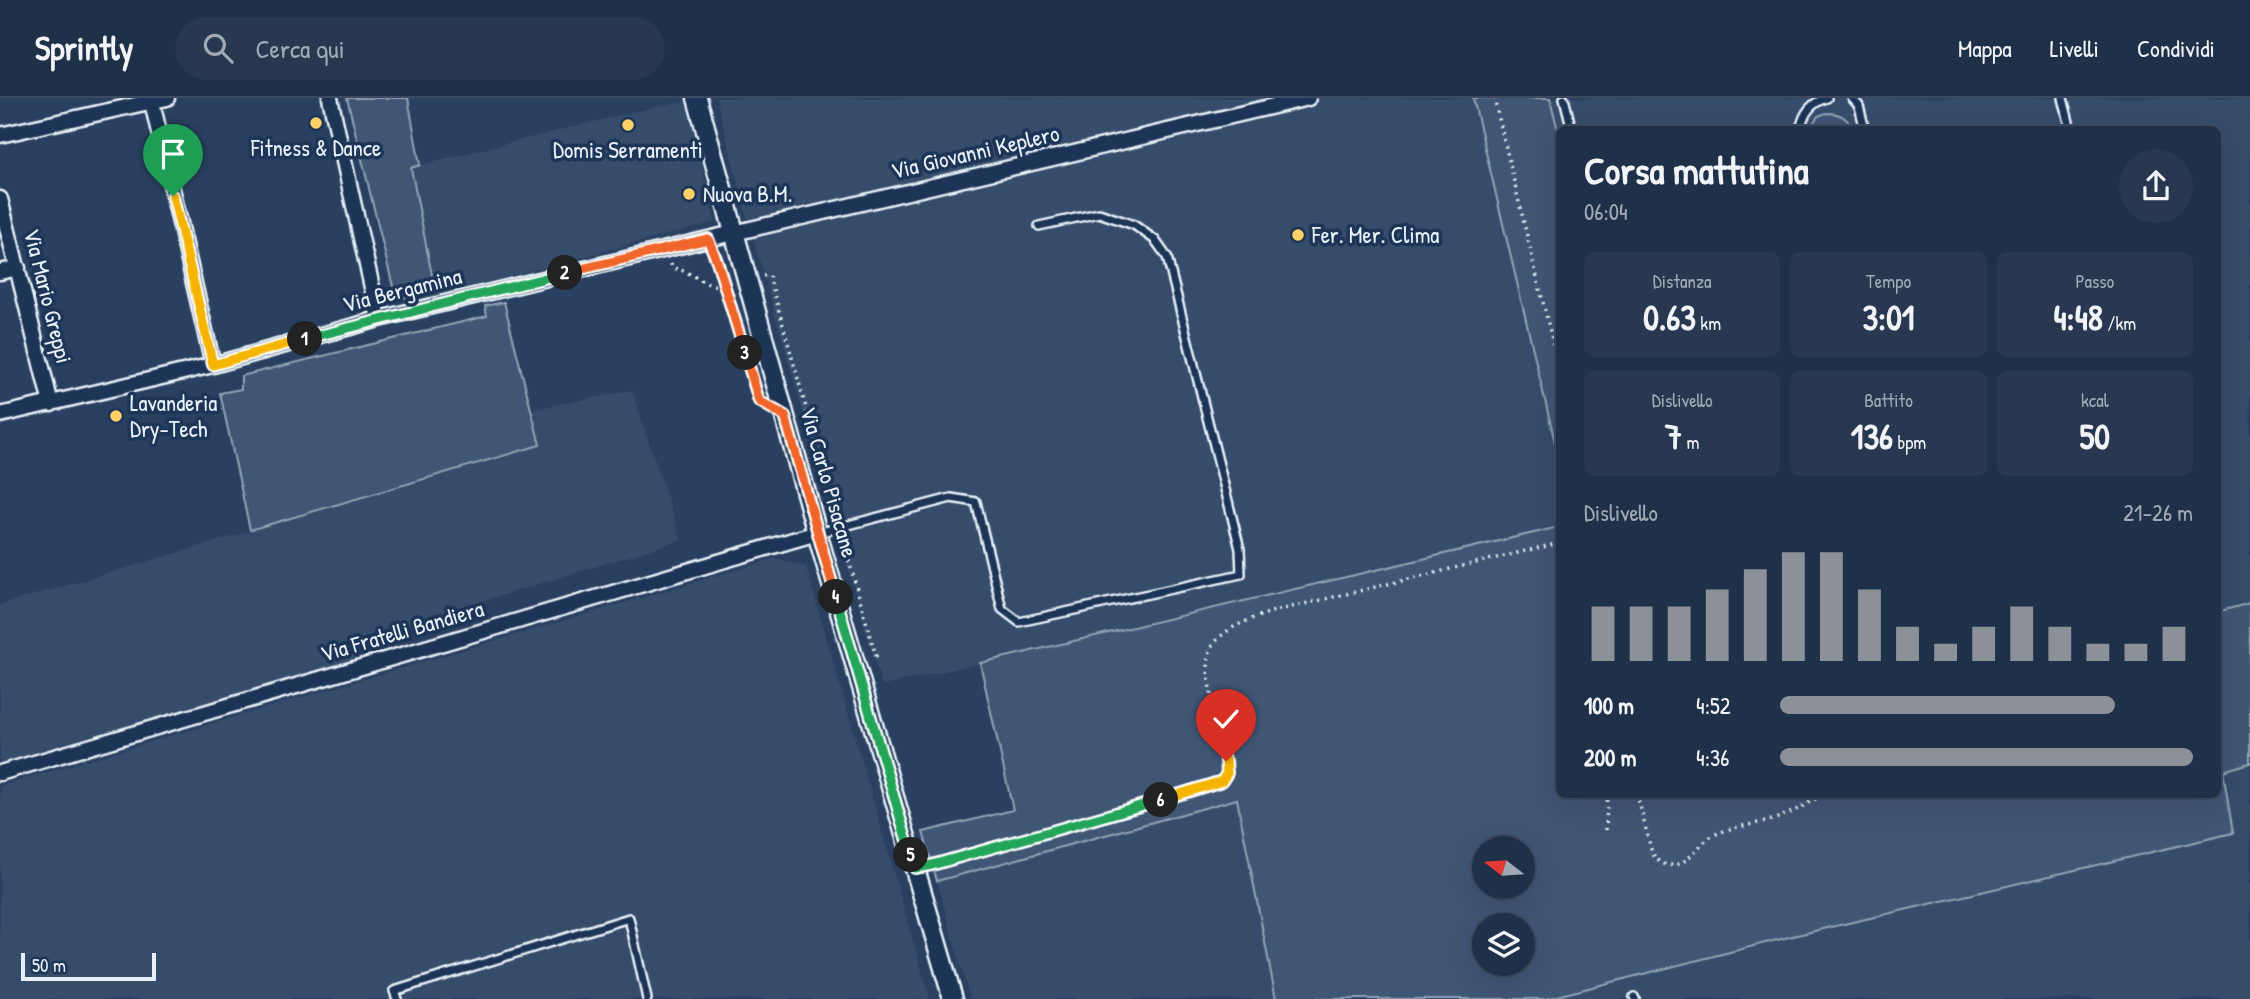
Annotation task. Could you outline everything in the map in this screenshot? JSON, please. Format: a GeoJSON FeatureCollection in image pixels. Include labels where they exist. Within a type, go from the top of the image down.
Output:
{"type":"FeatureCollection","features":[{"type":"Feature","properties":{"kind":"street"},"geometry":{"type":"LineString","coordinates":[[0,135],[167,98]]}},
{"type":"Feature","properties":{"kind":"street"},"geometry":{"type":"LineString","coordinates":[[330,98],[379,319]]}},
{"type":"Feature","properties":{"kind":"street","name":"Via Carlo Pisacane"},"geometry":{"type":"LineString","coordinates":[[697,98],[817,533],[953,999]]}},
{"type":"Feature","properties":{"kind":"street","name":"Via Giovanni Keplero"},"geometry":{"type":"LineString","coordinates":[[735,232],[1308,98]]}},
{"type":"Feature","properties":{"kind":"street"},"geometry":{"type":"LineString","coordinates":[[151,100],[213,365]]}},
{"type":"Feature","properties":{"kind":"street","name":"Via Mario Greppi"},"geometry":{"type":"LineString","coordinates":[[0,199],[51,404]]}},
{"type":"Feature","properties":{"kind":"street","name":"Via Bergamina"},"geometry":{"type":"LineString","coordinates":[[0,415],[213,365],[379,319],[735,232]]}},
{"type":"Feature","properties":{"kind":"street"},"geometry":{"type":"LineString","coordinates":[[0,272],[18,268]]}},
{"type":"Feature","properties":{"kind":"street","name":"Via Fratelli Bandiera"},"geometry":{"type":"LineString","coordinates":[[0,773],[817,533]]}},
{"type":"Feature","properties":{"kind":"lane"},"geometry":{"type":"LineString","coordinates":[[1564,98],[1571,126]]}},
{"type":"Feature","properties":{"kind":"lane"},"geometry":{"type":"LineString","coordinates":[[1801,126],[1807,111],[1823,98]]}},
{"type":"Feature","properties":{"kind":"lane"},"geometry":{"type":"LineString","coordinates":[[1852,98],[1859,106],[1864,126]]}},
{"type":"Feature","properties":{"kind":"lane"},"geometry":{"type":"LineString","coordinates":[[2063,98],[2070,126]]}},
{"type":"Feature","properties":{"kind":"lane"},"geometry":{"type":"LineString","coordinates":[[817,533],[951,498],[976,502],[1002,608],[1019,622],[1241,574],[1240,549],[1167,257],[1154,240],[1135,225],[1099,213],[1039,226]]}},
{"type":"Feature","properties":{"kind":"lane"},"geometry":{"type":"LineString","coordinates":[[397,999],[394,991],[629,918],[647,999]]}},
{"type":"Feature","properties":{"kind":"path"},"geometry":{"type":"LineString","coordinates":[[1494,98],[1556,356]]}},
{"type":"Feature","properties":{"kind":"path"},"geometry":{"type":"LineString","coordinates":[[708,239],[759,401],[785,416]]}},
{"type":"Feature","properties":{"kind":"path"},"geometry":{"type":"LineString","coordinates":[[915,868],[1222,781],[1227,768],[1208,678],[1208,658],[1216,642],[1237,626],[1271,612],[1556,544]]}},
{"type":"Feature","properties":{"kind":"path"},"geometry":{"type":"LineString","coordinates":[[1605,830],[1607,798]]}},
{"type":"Feature","properties":{"kind":"path"},"geometry":{"type":"LineString","coordinates":[[1638,798],[1652,853],[1657,861],[1665,865],[1676,865],[1685,861],[1702,842],[1714,835],[1776,818],[1816,798]]}},
{"type":"Feature","properties":{"kind":"shaded area"},"geometry":{"type":"Polygon","coordinates":[[[347,98],[408,98],[420,165],[411,168],[435,291],[396,299],[347,98]]]}},
{"type":"Feature","properties":{"kind":"shaded area"},"geometry":{"type":"Polygon","coordinates":[[[716,98],[1473,98],[1556,446],[1556,528],[882,686],[749,224],[716,98]]]}},
{"type":"Feature","properties":{"kind":"shaded area"},"geometry":{"type":"Polygon","coordinates":[[[1473,98],[1550,98],[1557,126],[1556,446],[1473,98]]]}},
{"type":"Feature","properties":{"kind":"shaded area"},"geometry":{"type":"Polygon","coordinates":[[[1550,98],[2250,98],[2250,603],[2221,611],[2221,126],[1557,126],[1550,98]]]}},
{"type":"Feature","properties":{"kind":"shaded area"},"geometry":{"type":"Polygon","coordinates":[[[686,102],[715,222],[438,295],[435,291],[411,167],[654,107],[686,102]]]}},
{"type":"Feature","properties":{"kind":"shaded area"},"geometry":{"type":"Polygon","coordinates":[[[1826,113],[1842,116],[1850,126],[1811,126],[1818,116],[1826,113]]]}},
{"type":"Feature","properties":{"kind":"shaded area"},"geometry":{"type":"Polygon","coordinates":[[[504,302],[540,445],[250,530],[220,393],[241,389],[241,376],[487,316],[485,306],[504,302]]]}},
{"type":"Feature","properties":{"kind":"shaded area"},"geometry":{"type":"Polygon","coordinates":[[[632,390],[681,540],[348,643],[357,660],[0,763],[0,605],[540,446],[530,410],[632,390]]]}},
{"type":"Feature","properties":{"kind":"shaded area"},"geometry":{"type":"Polygon","coordinates":[[[1556,528],[1556,798],[2221,798],[2221,611],[2250,603],[2250,763],[2223,771],[2233,833],[1793,936],[1545,999],[1276,999],[1237,799],[937,881],[923,832],[1013,810],[980,663],[1556,528]]]}},
{"type":"Feature","properties":{"kind":"shaded area"},"geometry":{"type":"Polygon","coordinates":[[[777,558],[806,567],[930,999],[0,999],[0,786],[777,558]]]}},
{"type":"Feature","properties":{"kind":"shaded area"},"geometry":{"type":"Polygon","coordinates":[[[2250,763],[2250,999],[1545,999],[1793,936],[2233,833],[2223,771],[2250,763]]]}},
{"type":"Feature","properties":{"kind":"shaded area"},"geometry":{"type":"Polygon","coordinates":[[[1237,799],[1276,999],[970,999],[937,881],[1237,799]]]}},
{"type":"Feature","properties":{"kind":"place","name":"Fitness & Dance"},"geometry":{"type":"Point","coordinates":[316,123]}},
{"type":"Feature","properties":{"kind":"place","name":"Domis Serramenti"},"geometry":{"type":"Point","coordinates":[628,125]}},
{"type":"Feature","properties":{"kind":"place","name":"Nuova B.M."},"geometry":{"type":"Point","coordinates":[689,194]}},
{"type":"Feature","properties":{"kind":"place","name":"Fer. Mer. Clima"},"geometry":{"type":"Point","coordinates":[1298,235]}},
{"type":"Feature","properties":{"kind":"place","name":"Lavanderia Dry-Tech"},"geometry":{"type":"Point","coordinates":[116,416]}},
{"type":"Feature","properties":{"kind":"route"},"geometry":{"type":"LineString","coordinates":[[173,196],[213,365],[379,319],[708,239],[759,401],[785,416],[915,868],[1214,785],[1225,777],[1226,761]]}}]}
